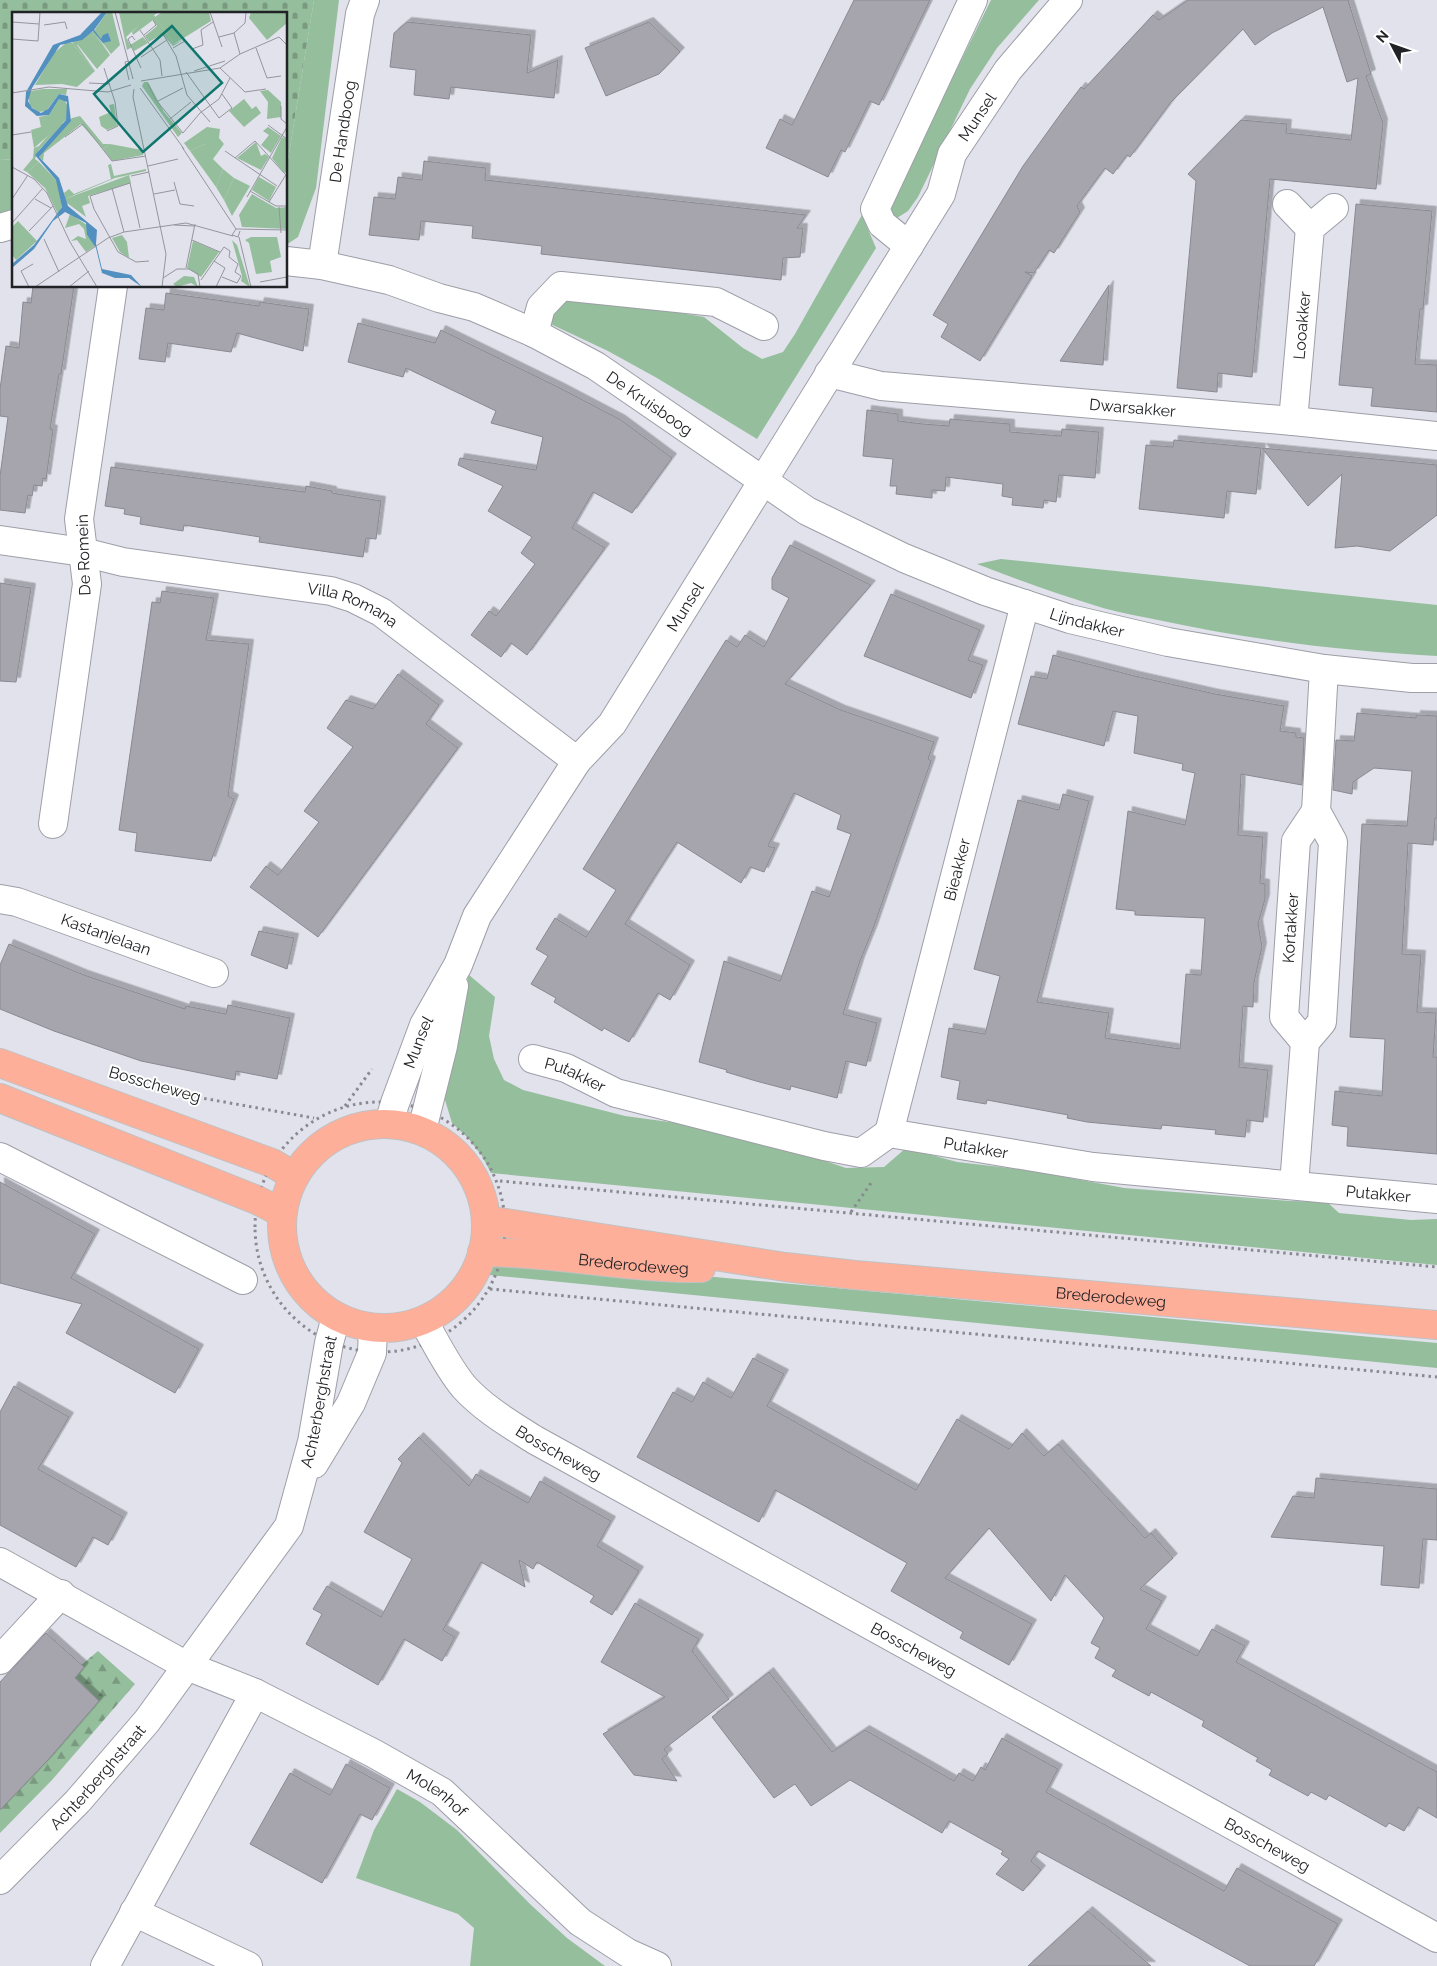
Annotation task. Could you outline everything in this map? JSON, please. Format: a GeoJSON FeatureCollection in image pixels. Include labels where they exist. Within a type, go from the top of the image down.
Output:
{"type":"FeatureCollection","features":[{"type":"Feature","properties":{"kind":"main road","name":"Bosscheweg"},"geometry":{"type":"LineString","coordinates":[[0,1063],[283,1170]]}},
{"type":"Feature","properties":{"kind":"main road"},"geometry":{"type":"LineString","coordinates":[[0,1098],[257,1200],[282,1213]]}},
{"type":"Feature","properties":{"kind":"main road"},"geometry":{"type":"LineString","coordinates":[[392,1113],[405,1125],[424,1121],[468,1167],[496,1221],[493,1252],[429,1330],[392,1328],[373,1340],[333,1330],[316,1303],[299,1284],[287,1262],[282,1238],[283,1170],[307,1157],[324,1142],[344,1131],[366,1125],[392,1113]]}},
{"type":"Feature","properties":{"kind":"main road","name":"Brederodeweg"},"geometry":{"type":"LineString","coordinates":[[496,1221],[785,1267],[855,1275],[1437,1325]]}},
{"type":"Feature","properties":{"kind":"main road","name":"Brederodeweg"},"geometry":{"type":"LineString","coordinates":[[493,1252],[678,1268],[785,1267]]}},
{"type":"Feature","properties":{"kind":"street","name":"De Handboog"},"geometry":{"type":"LineString","coordinates":[[322,265],[360,14],[365,0]]}},
{"type":"Feature","properties":{"kind":"street"},"geometry":{"type":"LineString","coordinates":[[909,246],[882,224],[874,209],[973,0]]}},
{"type":"Feature","properties":{"kind":"street","name":"Munsel"},"geometry":{"type":"LineString","coordinates":[[392,1113],[424,1025],[458,965],[478,916],[577,761],[612,724],[941,194],[952,154],[1008,70],[1068,0]]}},
{"type":"Feature","properties":{"kind":"street"},"geometry":{"type":"LineString","coordinates":[[1287,204],[1310,228],[1334,208]]}},
{"type":"Feature","properties":{"kind":"street","name":"Looakker"},"geometry":{"type":"LineString","coordinates":[[1293,421],[1310,228]]}},
{"type":"Feature","properties":{"kind":"street","name":"De Kruisboog"},"geometry":{"type":"LineString","coordinates":[[288,261],[322,265],[389,280],[439,298],[474,307],[534,333],[596,366],[763,480]]}},
{"type":"Feature","properties":{"kind":"street"},"geometry":{"type":"LineString","coordinates":[[534,333],[541,307],[561,286],[716,302],[764,326]]}},
{"type":"Feature","properties":{"kind":"street","name":"De Romein"},"geometry":{"type":"LineString","coordinates":[[53,824],[87,584],[79,519],[113,288]]}},
{"type":"Feature","properties":{"kind":"street","name":"Dwarsakker"},"geometry":{"type":"LineString","coordinates":[[829,373],[881,386],[1293,421],[1437,436]]}},
{"type":"Feature","properties":{"kind":"street","name":"Lijndakker"},"geometry":{"type":"LineString","coordinates":[[763,480],[807,510],[904,558],[1025,604],[1070,618],[1168,642],[1324,669],[1412,678],[1437,678]]}},
{"type":"Feature","properties":{"kind":"street","name":"Villa Romana"},"geometry":{"type":"LineString","coordinates":[[0,540],[83,552],[123,562],[331,591],[353,598],[381,612],[577,761]]}},
{"type":"Feature","properties":{"kind":"street","name":"Bieakker"},"geometry":{"type":"LineString","coordinates":[[889,1133],[1025,604]]}},
{"type":"Feature","properties":{"kind":"street"},"geometry":{"type":"LineString","coordinates":[[1294,1185],[1305,1042],[1322,1022],[1333,842],[1316,811],[1324,669]]}},
{"type":"Feature","properties":{"kind":"street","name":"Kortakker"},"geometry":{"type":"LineString","coordinates":[[1305,1042],[1284,1017],[1296,841],[1316,811]]}},
{"type":"Feature","properties":{"kind":"street","name":"Kastanjelaan"},"geometry":{"type":"LineString","coordinates":[[0,899],[17,902],[214,973]]}},
{"type":"Feature","properties":{"kind":"street","name":"Munsel"},"geometry":{"type":"LineString","coordinates":[[424,1121],[443,1046],[458,965]]}},
{"type":"Feature","properties":{"kind":"street","name":"Putakker"},"geometry":{"type":"LineString","coordinates":[[533,1059],[566,1068],[616,1093],[824,1146],[861,1153],[889,1133],[1092,1167],[1437,1199]]}},
{"type":"Feature","properties":{"kind":"street"},"geometry":{"type":"LineString","coordinates":[[0,1157],[244,1280]]}},
{"type":"Feature","properties":{"kind":"street","name":"Achterberghstraat"},"geometry":{"type":"LineString","coordinates":[[0,1880],[78,1801],[147,1721],[289,1526],[312,1442],[333,1330]]}},
{"type":"Feature","properties":{"kind":"street","name":"Bosscheweg"},"geometry":{"type":"LineString","coordinates":[[429,1330],[449,1365],[469,1392],[498,1417],[535,1440],[1437,1938]]}},
{"type":"Feature","properties":{"kind":"street","name":"Achterberghstraat"},"geometry":{"type":"LineString","coordinates":[[301,1485],[351,1403],[373,1340]]}},
{"type":"Feature","properties":{"kind":"street"},"geometry":{"type":"LineString","coordinates":[[0,1562],[61,1594],[187,1666]]}},
{"type":"Feature","properties":{"kind":"street"},"geometry":{"type":"LineString","coordinates":[[0,1660],[61,1594]]}},
{"type":"Feature","properties":{"kind":"street","name":"Molenhof"},"geometry":{"type":"LineString","coordinates":[[187,1666],[255,1693],[373,1753],[442,1792],[580,1922],[628,1953],[657,1966]]}},
{"type":"Feature","properties":{"kind":"street"},"geometry":{"type":"LineString","coordinates":[[105,1966],[255,1693]]}},
{"type":"Feature","properties":{"kind":"street"},"geometry":{"type":"LineString","coordinates":[[134,1912],[248,1966]]}},
{"type":"Feature","properties":{"kind":"path","name":"Bosscheweg"},"geometry":{"type":"LineString","coordinates":[[176,1093],[315,1118]]}},
{"type":"Feature","properties":{"kind":"path"},"geometry":{"type":"LineString","coordinates":[[375,1102],[392,1113],[424,1121],[445,1120],[467,1136],[500,1180],[490,1289],[454,1327],[429,1330],[405,1351],[373,1340],[344,1348],[333,1330],[299,1324],[274,1296],[261,1267],[255,1237],[257,1200],[283,1170],[293,1138],[315,1118],[345,1106],[375,1102]]}},
{"type":"Feature","properties":{"kind":"path"},"geometry":{"type":"LineString","coordinates":[[500,1180],[1437,1268]]}},
{"type":"Feature","properties":{"kind":"path"},"geometry":{"type":"LineString","coordinates":[[490,1289],[1437,1377]]}},
{"type":"Feature","properties":{"kind":"green space"},"geometry":{"type":"Polygon","coordinates":[[[0,0],[314,0],[288,160],[288,12],[12,12],[12,160],[0,159],[0,0]]]}},
{"type":"Feature","properties":{"kind":"green space"},"geometry":{"type":"Polygon","coordinates":[[[314,0],[339,0],[316,188],[298,237],[288,244],[288,160],[314,0]]]}},
{"type":"Feature","properties":{"kind":"green space"},"geometry":{"type":"Polygon","coordinates":[[[991,0],[1039,0],[997,48],[970,89],[918,197],[908,211],[897,218],[892,214],[891,202],[991,0]]]}},
{"type":"Feature","properties":{"kind":"green space"},"geometry":{"type":"Polygon","coordinates":[[[0,159],[12,160],[12,236],[0,239],[0,159]]]}},
{"type":"Feature","properties":{"kind":"green space"},"geometry":{"type":"Polygon","coordinates":[[[862,215],[876,248],[757,439],[657,378],[608,351],[540,319],[546,295],[582,296],[704,317],[743,348],[762,359],[783,352],[862,215]]]}},
{"type":"Feature","properties":{"kind":"green space"},"geometry":{"type":"Polygon","coordinates":[[[1001,559],[1437,605],[1437,656],[1332,648],[1262,639],[1103,608],[1055,593],[977,564],[1001,559]]]}},
{"type":"Feature","properties":{"kind":"green space"},"geometry":{"type":"Polygon","coordinates":[[[469,975],[495,997],[489,1036],[494,1059],[504,1080],[523,1090],[625,1116],[684,1124],[797,1144],[828,1162],[846,1168],[884,1167],[906,1148],[957,1162],[1027,1170],[1124,1188],[1290,1201],[1327,1202],[1339,1213],[1411,1220],[1437,1219],[1437,1265],[491,1173],[482,1156],[468,1138],[452,1123],[445,1100],[442,1064],[469,975]]]}},
{"type":"Feature","properties":{"kind":"green space"},"geometry":{"type":"Polygon","coordinates":[[[496,1257],[1437,1343],[1437,1368],[489,1275],[496,1257]]]}},
{"type":"Feature","properties":{"kind":"green space"},"geometry":{"type":"Polygon","coordinates":[[[98,1651],[135,1684],[52,1780],[0,1833],[0,1692],[62,1681],[98,1651]]]}},
{"type":"Feature","properties":{"kind":"green space"},"geometry":{"type":"Polygon","coordinates":[[[397,1789],[420,1802],[457,1830],[531,1905],[567,1938],[605,1966],[470,1966],[474,1928],[458,1914],[356,1878],[374,1830],[397,1789]]]}},
{"type":"Feature","properties":{"kind":"building"},"geometry":{"type":"Polygon","coordinates":[[[854,0],[930,0],[879,105],[870,101],[845,152],[841,150],[828,177],[766,148],[780,119],[792,125],[854,0]]]}},
{"type":"Feature","properties":{"kind":"building"},"geometry":{"type":"Polygon","coordinates":[[[1188,0],[1348,0],[1371,74],[1366,76],[1383,123],[1376,189],[1270,179],[1252,377],[1218,373],[1217,392],[1177,388],[1196,181],[1188,174],[1241,120],[1287,124],[1286,133],[1351,140],[1358,78],[1347,82],[1323,7],[1272,33],[1255,45],[1243,29],[1171,102],[1130,157],[1127,155],[1113,174],[1105,168],[1077,206],[1080,212],[1054,253],[1049,250],[1034,273],[1025,272],[1032,276],[980,361],[941,337],[948,324],[933,315],[1023,166],[1062,112],[1081,87],[1084,89],[1153,15],[1159,20],[1188,0]]]}},
{"type":"Feature","properties":{"kind":"building"},"geometry":{"type":"Polygon","coordinates":[[[407,22],[531,35],[527,73],[558,60],[554,98],[451,87],[449,99],[414,95],[416,70],[390,67],[394,33],[407,22]]]}},
{"type":"Feature","properties":{"kind":"building"},"geometry":{"type":"Polygon","coordinates":[[[649,22],[680,52],[659,74],[606,96],[585,48],[649,22]]]}},
{"type":"Feature","properties":{"kind":"building"},"geometry":{"type":"Polygon","coordinates":[[[424,161],[486,168],[485,180],[806,215],[797,228],[803,228],[800,257],[783,258],[781,280],[541,254],[542,246],[472,238],[473,226],[421,221],[419,240],[369,235],[374,197],[395,199],[398,177],[422,180],[424,161]]]}},
{"type":"Feature","properties":{"kind":"building"},"geometry":{"type":"Polygon","coordinates":[[[1356,204],[1432,211],[1423,309],[1420,309],[1415,364],[1437,365],[1437,412],[1371,406],[1373,388],[1339,385],[1356,204]]]}},
{"type":"Feature","properties":{"kind":"building"},"geometry":{"type":"Polygon","coordinates":[[[1109,285],[1103,365],[1060,361],[1109,285]]]}},
{"type":"Feature","properties":{"kind":"building"},"geometry":{"type":"Polygon","coordinates":[[[33,288],[74,288],[61,374],[59,374],[50,429],[53,430],[46,479],[43,478],[42,486],[34,485],[32,496],[28,495],[25,513],[0,510],[0,476],[8,417],[0,416],[0,389],[6,346],[19,348],[23,302],[31,303],[33,288]]]}},
{"type":"Feature","properties":{"kind":"building"},"geometry":{"type":"Polygon","coordinates":[[[166,293],[259,306],[260,302],[309,309],[303,351],[237,333],[231,352],[168,343],[165,362],[139,359],[146,308],[164,310],[166,293]]]}},
{"type":"Feature","properties":{"kind":"building"},"geometry":{"type":"Polygon","coordinates":[[[358,323],[435,343],[441,330],[621,420],[672,458],[632,513],[593,492],[572,528],[605,548],[527,655],[511,643],[501,657],[471,635],[489,611],[496,616],[535,564],[521,553],[532,537],[488,511],[503,486],[458,465],[460,458],[536,470],[543,437],[491,423],[496,411],[406,368],[403,377],[348,362],[358,323]]]}},
{"type":"Feature","properties":{"kind":"building"},"geometry":{"type":"Polygon","coordinates":[[[867,410],[898,414],[898,421],[923,424],[949,426],[950,419],[1010,424],[1010,432],[1061,436],[1062,429],[1099,432],[1095,478],[1059,475],[1056,502],[1044,500],[1043,508],[1012,505],[1013,498],[1002,496],[1003,484],[946,477],[945,491],[932,490],[932,498],[896,494],[897,486],[890,486],[893,459],[863,456],[867,410]]]}},
{"type":"Feature","properties":{"kind":"building"},"geometry":{"type":"Polygon","coordinates":[[[1174,440],[1261,448],[1256,494],[1227,491],[1224,518],[1139,509],[1146,445],[1173,447],[1174,440]]]}},
{"type":"Feature","properties":{"kind":"building"},"geometry":{"type":"Polygon","coordinates":[[[1262,448],[1437,465],[1437,515],[1390,551],[1357,546],[1335,548],[1342,474],[1308,506],[1262,448]]]}},
{"type":"Feature","properties":{"kind":"building"},"geometry":{"type":"Polygon","coordinates":[[[111,467],[305,492],[306,486],[332,491],[332,493],[381,501],[376,539],[366,538],[363,557],[259,542],[260,537],[184,525],[183,531],[140,524],[141,517],[124,514],[125,509],[105,506],[111,467]]]}},
{"type":"Feature","properties":{"kind":"building"},"geometry":{"type":"Polygon","coordinates":[[[790,545],[871,585],[785,684],[841,710],[934,742],[928,759],[931,761],[843,1014],[877,1023],[866,1066],[846,1061],[837,1098],[791,1086],[790,1090],[726,1072],[727,1070],[699,1062],[724,961],[780,981],[812,891],[829,897],[851,834],[837,829],[841,815],[794,793],[768,846],[775,848],[764,872],[750,867],[741,883],[677,842],[625,924],[690,965],[670,1000],[658,993],[629,1042],[604,1028],[602,1031],[554,1002],[556,998],[531,984],[548,956],[536,949],[555,918],[586,937],[616,890],[583,869],[726,640],[737,647],[745,635],[764,647],[789,598],[772,589],[772,578],[790,545]]]}},
{"type":"Feature","properties":{"kind":"building"},"geometry":{"type":"Polygon","coordinates":[[[0,583],[31,588],[16,682],[0,681],[0,583]]]}},
{"type":"Feature","properties":{"kind":"building"},"geometry":{"type":"Polygon","coordinates":[[[162,591],[214,598],[206,640],[249,644],[228,796],[234,799],[211,861],[135,851],[137,833],[119,830],[152,602],[160,603],[162,591]]]}},
{"type":"Feature","properties":{"kind":"building"},"geometry":{"type":"Polygon","coordinates":[[[891,594],[980,630],[968,660],[983,665],[971,698],[864,656],[891,594]]]}},
{"type":"Feature","properties":{"kind":"building"},"geometry":{"type":"Polygon","coordinates":[[[1053,655],[1215,694],[1284,706],[1280,731],[1296,733],[1296,737],[1304,738],[1302,785],[1241,774],[1238,835],[1263,837],[1260,883],[1265,884],[1265,899],[1258,924],[1262,947],[1254,982],[1253,1007],[1243,1006],[1239,1067],[1268,1070],[1263,1122],[1247,1120],[1245,1137],[1215,1134],[1216,1130],[1162,1125],[1161,1129],[1087,1122],[1067,1118],[1068,1115],[987,1100],[986,1104],[957,1099],[960,1081],[941,1077],[949,1028],[985,1034],[1000,976],[974,969],[1018,800],[1059,810],[1063,794],[1089,801],[1037,1002],[1109,1013],[1105,1038],[1180,1049],[1186,974],[1201,975],[1205,918],[1135,915],[1135,911],[1116,909],[1128,811],[1185,825],[1195,773],[1182,770],[1183,764],[1134,753],[1138,716],[1113,711],[1104,746],[1018,724],[1031,676],[1047,679],[1053,655]]]}},
{"type":"Feature","properties":{"kind":"building"},"geometry":{"type":"Polygon","coordinates":[[[398,674],[439,705],[426,724],[458,748],[318,937],[250,887],[266,866],[278,875],[319,822],[304,811],[353,747],[327,728],[346,700],[373,709],[398,674]]]}},
{"type":"Feature","properties":{"kind":"building"},"geometry":{"type":"Polygon","coordinates":[[[1357,713],[1416,718],[1416,715],[1437,716],[1437,818],[1435,818],[1433,845],[1408,843],[1402,954],[1421,955],[1417,1012],[1436,1013],[1433,1057],[1437,1057],[1437,1154],[1347,1146],[1348,1127],[1332,1125],[1335,1091],[1382,1096],[1385,1039],[1350,1037],[1362,824],[1407,826],[1412,771],[1374,768],[1353,782],[1352,794],[1333,790],[1336,740],[1354,741],[1357,713]]]}},
{"type":"Feature","properties":{"kind":"building"},"geometry":{"type":"Polygon","coordinates":[[[259,931],[294,938],[287,969],[251,955],[259,931]]]}},
{"type":"Feature","properties":{"kind":"building"},"geometry":{"type":"Polygon","coordinates":[[[9,944],[84,975],[185,1009],[186,1006],[226,1014],[228,1005],[290,1018],[277,1079],[236,1071],[235,1080],[141,1061],[54,1031],[0,1009],[0,965],[9,944]]]}},
{"type":"Feature","properties":{"kind":"building"},"geometry":{"type":"Polygon","coordinates":[[[0,1182],[95,1234],[71,1278],[199,1349],[175,1393],[66,1333],[82,1304],[0,1283],[0,1182]]]}},
{"type":"Feature","properties":{"kind":"building"},"geometry":{"type":"Polygon","coordinates":[[[753,1358],[784,1374],[767,1406],[916,1490],[957,1419],[1009,1449],[1022,1433],[1044,1456],[1058,1444],[1145,1538],[1151,1533],[1173,1558],[1140,1589],[1162,1601],[1146,1629],[1197,1656],[1212,1629],[1245,1646],[1236,1662],[1437,1772],[1437,1818],[1418,1807],[1404,1831],[1389,1823],[1386,1827],[1329,1795],[1326,1800],[1311,1792],[1308,1796],[1269,1775],[1272,1770],[1256,1761],[1258,1758],[1202,1726],[1204,1721],[1151,1692],[1149,1696],[1112,1676],[1116,1670],[1095,1658],[1100,1648],[1091,1643],[1104,1618],[1065,1575],[1051,1601],[989,1528],[945,1578],[1032,1624],[1009,1665],[960,1638],[963,1632],[891,1591],[907,1563],[775,1490],[759,1522],[637,1457],[673,1392],[692,1402],[703,1382],[731,1398],[753,1358]]]}},
{"type":"Feature","properties":{"kind":"building"},"geometry":{"type":"Polygon","coordinates":[[[14,1386],[69,1417],[38,1469],[123,1517],[108,1545],[93,1537],[76,1567],[0,1525],[0,1412],[14,1386]]]}},
{"type":"Feature","properties":{"kind":"building"},"geometry":{"type":"Polygon","coordinates":[[[419,1437],[469,1486],[476,1474],[528,1503],[540,1481],[611,1521],[597,1546],[639,1571],[612,1615],[590,1602],[594,1596],[537,1562],[533,1569],[519,1560],[525,1587],[481,1562],[443,1630],[455,1637],[442,1661],[404,1639],[378,1685],[306,1644],[322,1614],[313,1609],[327,1586],[381,1617],[412,1559],[364,1532],[402,1463],[398,1459],[419,1437]]]}},
{"type":"Feature","properties":{"kind":"building"},"geometry":{"type":"Polygon","coordinates":[[[1316,1478],[1437,1489],[1437,1540],[1423,1539],[1419,1588],[1381,1585],[1384,1546],[1271,1537],[1293,1496],[1314,1498],[1316,1478]]]}},
{"type":"Feature","properties":{"kind":"building"},"geometry":{"type":"Polygon","coordinates":[[[635,1603],[699,1639],[692,1651],[729,1699],[664,1749],[668,1754],[662,1759],[677,1781],[634,1775],[603,1734],[665,1697],[601,1662],[635,1603]]]}},
{"type":"Feature","properties":{"kind":"building"},"geometry":{"type":"Polygon","coordinates":[[[46,1633],[84,1667],[75,1678],[99,1701],[47,1761],[0,1810],[0,1682],[46,1633]]]}},
{"type":"Feature","properties":{"kind":"building"},"geometry":{"type":"Polygon","coordinates":[[[769,1672],[832,1752],[865,1730],[954,1781],[959,1773],[973,1781],[981,1767],[985,1770],[1002,1738],[1058,1769],[1046,1792],[1224,1891],[1237,1868],[1338,1924],[1314,1966],[1250,1966],[1038,1851],[1031,1861],[1041,1870],[1023,1891],[996,1874],[1009,1859],[1001,1854],[1003,1851],[949,1821],[942,1833],[850,1780],[811,1806],[795,1784],[774,1798],[712,1717],[769,1672]]]}},
{"type":"Feature","properties":{"kind":"building"},"geometry":{"type":"Polygon","coordinates":[[[346,1764],[390,1788],[372,1820],[360,1814],[322,1883],[250,1844],[290,1773],[330,1795],[346,1764]]]}},
{"type":"Feature","properties":{"kind":"building"},"geometry":{"type":"Polygon","coordinates":[[[1088,1911],[1151,1966],[1028,1966],[1088,1911]]]}}]}
